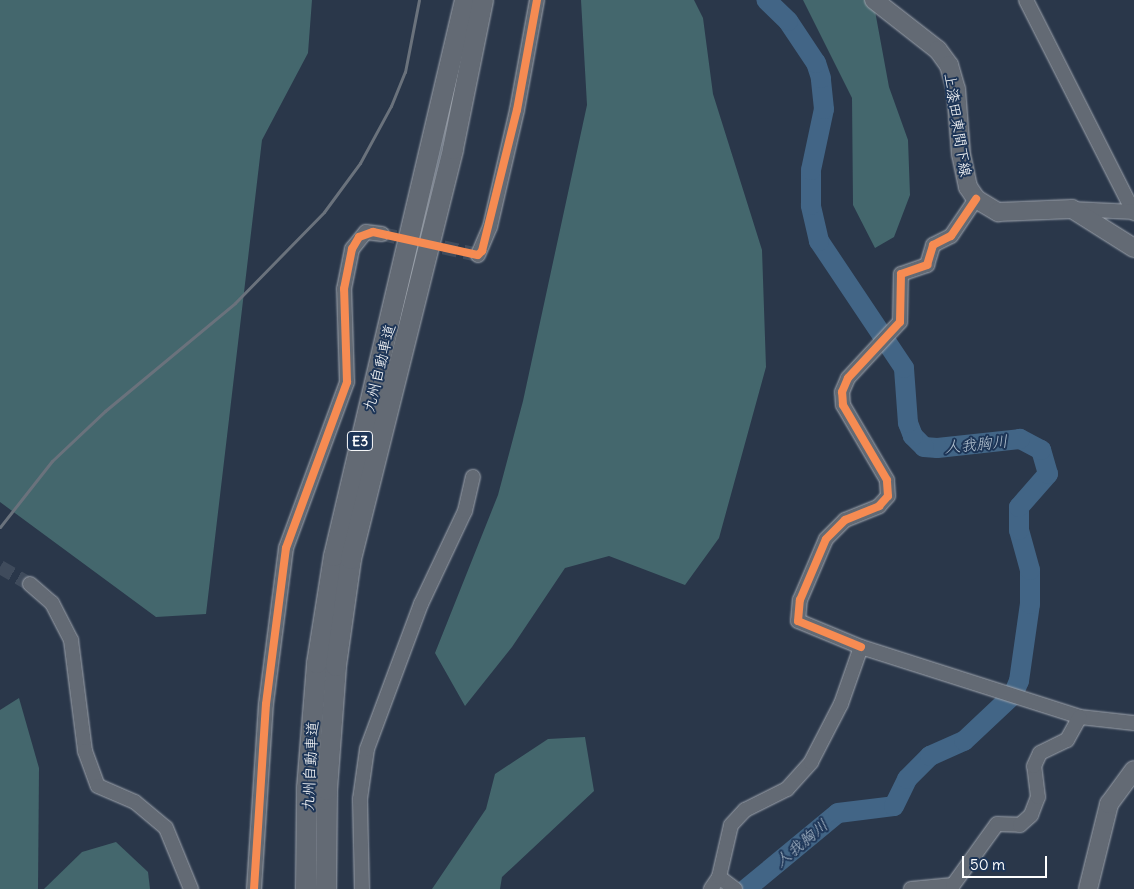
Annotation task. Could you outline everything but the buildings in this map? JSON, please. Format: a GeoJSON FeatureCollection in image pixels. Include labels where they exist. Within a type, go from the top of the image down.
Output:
{"type":"FeatureCollection","features":[{"type":"Feature","properties":{"kind":"highway","name":"九州自動車道"},"geometry":{"type":"LineString","coordinates":[[306,889],[307,788],[317,663],[334,556],[465,0]]}},
{"type":"Feature","properties":{"kind":"highway","name":"九州自動車道"},"geometry":{"type":"LineString","coordinates":[[326,889],[334,694],[351,559],[453,150],[483,0]]}},
{"type":"Feature","properties":{"kind":"main road","name":"上漆田東間下線"},"geometry":{"type":"LineString","coordinates":[[874,0],[938,50],[949,65],[963,162],[976,199]]}},
{"type":"Feature","properties":{"kind":"main road"},"geometry":{"type":"LineString","coordinates":[[976,199],[998,212],[1072,210],[1134,248]]}},
{"type":"Feature","properties":{"kind":"main road"},"geometry":{"type":"LineString","coordinates":[[1088,889],[1109,804],[1134,770]]}},
{"type":"Feature","properties":{"kind":"street"},"geometry":{"type":"LineString","coordinates":[[478,255],[490,227],[517,110],[536,0]]}},
{"type":"Feature","properties":{"kind":"street"},"geometry":{"type":"LineString","coordinates":[[1026,0],[1134,212],[1072,210]]}},
{"type":"Feature","properties":{"kind":"street"},"geometry":{"type":"LineString","coordinates":[[976,199],[951,236],[933,245],[927,265],[901,274],[900,322],[848,378],[842,392],[843,405],[887,480],[888,496],[879,506],[845,520],[826,539],[803,593],[798,622],[861,647],[1080,717],[1134,723]]}},
{"type":"Feature","properties":{"kind":"street"},"geometry":{"type":"LineString","coordinates":[[254,889],[266,704],[286,548],[347,382],[344,289],[352,249],[366,232],[382,234]]}},
{"type":"Feature","properties":{"kind":"street"},"geometry":{"type":"LineString","coordinates":[[362,889],[360,799],[367,749],[417,613],[466,511],[473,477]]}},
{"type":"Feature","properties":{"kind":"street"},"geometry":{"type":"LineString","coordinates":[[30,584],[52,603],[71,640],[85,751],[98,786],[135,802],[166,828],[191,889]]}},
{"type":"Feature","properties":{"kind":"street"},"geometry":{"type":"LineString","coordinates":[[711,889],[719,877],[731,825],[745,810],[787,789],[811,762],[841,704],[861,647]]}},
{"type":"Feature","properties":{"kind":"street"},"geometry":{"type":"LineString","coordinates":[[910,889],[954,885],[997,824],[1020,825],[1031,815],[1038,797],[1034,766],[1040,753],[1067,740],[1080,717]]}},
{"type":"Feature","properties":{"kind":"street"},"geometry":{"type":"LineString","coordinates":[[719,877],[735,889]]}},
{"type":"Feature","properties":{"kind":"green space"},"geometry":{"type":"Polygon","coordinates":[[[0,0],[312,0],[308,53],[262,140],[206,614],[156,617],[0,502],[0,0]]]}},
{"type":"Feature","properties":{"kind":"green space"},"geometry":{"type":"Polygon","coordinates":[[[581,0],[694,0],[703,18],[713,94],[762,250],[766,367],[719,538],[685,585],[609,556],[565,568],[512,647],[465,706],[435,653],[498,495],[523,401],[587,105],[581,0]]]}},
{"type":"Feature","properties":{"kind":"green space"},"geometry":{"type":"Polygon","coordinates":[[[803,0],[873,0],[889,87],[908,140],[910,195],[894,237],[875,248],[853,205],[852,98],[803,0]]]}},
{"type":"Feature","properties":{"kind":"green space"},"geometry":{"type":"Polygon","coordinates":[[[19,698],[39,768],[38,889],[0,889],[0,710],[19,698]]]}},
{"type":"Feature","properties":{"kind":"green space"},"geometry":{"type":"Polygon","coordinates":[[[585,737],[594,791],[502,877],[500,889],[432,889],[486,809],[495,774],[548,739],[585,737]]]}},
{"type":"Feature","properties":{"kind":"green space"},"geometry":{"type":"Polygon","coordinates":[[[116,842],[148,872],[150,889],[44,889],[82,852],[116,842]]]}},
{"type":"Feature","properties":{"kind":"waterway","name":"人我胸川"},"geometry":{"type":"LineString","coordinates":[[746,889],[838,813],[894,806],[907,779],[930,756],[964,741],[1013,695],[1019,681],[1030,604],[1030,570],[1019,530],[1019,507],[1048,474],[1041,450],[1020,439],[937,448],[924,447],[913,436],[908,423],[904,368],[819,241],[811,205],[811,170],[824,109],[821,78],[816,63],[788,21],[766,0]]}},
{"type":"Feature","properties":{"kind":"tunnel"},"geometry":{"type":"LineString","coordinates":[[382,234],[478,255]]}},
{"type":"Feature","properties":{"kind":"tunnel"},"geometry":{"type":"LineString","coordinates":[[0,567],[30,584]]}},
{"type":"Feature","properties":{"kind":"railway"},"geometry":{"type":"LineString","coordinates":[[0,527],[52,461],[105,411],[235,303],[324,212],[360,163],[391,106],[405,72],[419,0]]}},
{"type":"Feature","properties":{"kind":"cycle path"},"geometry":{"type":"LineString","coordinates":[[254,889],[266,704],[286,548],[347,382],[344,289],[352,249],[359,237],[373,232],[478,255],[482,251],[517,110],[537,0]]}},
{"type":"Feature","properties":{"kind":"cycle path"},"geometry":{"type":"LineString","coordinates":[[861,647],[798,621],[800,600],[826,539],[845,520],[879,506],[888,496],[887,480],[843,405],[842,392],[848,378],[900,322],[901,274],[927,265],[933,245],[951,236],[976,199]]}}]}
